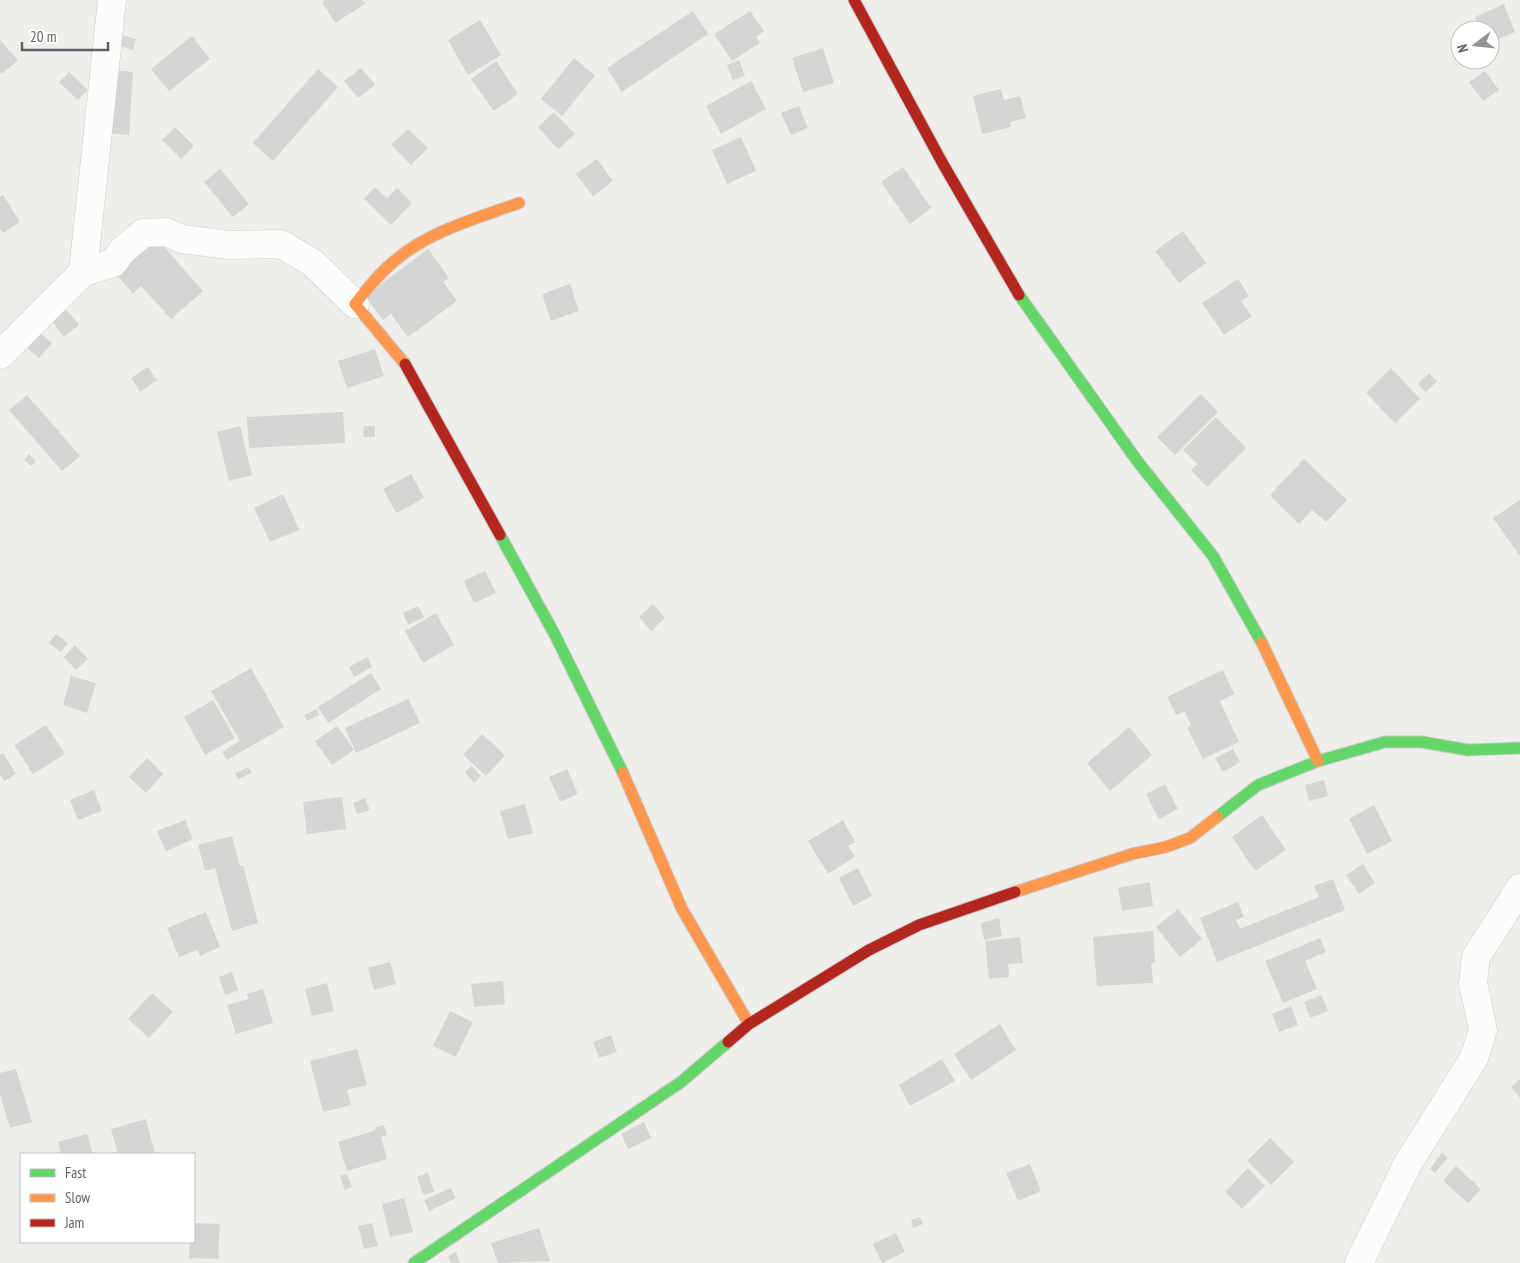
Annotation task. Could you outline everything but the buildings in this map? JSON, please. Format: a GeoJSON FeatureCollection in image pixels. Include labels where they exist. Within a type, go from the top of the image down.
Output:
{"type":"FeatureCollection","features":[{"type":"Feature","properties":{"kind":"street"},"geometry":{"type":"LineString","coordinates":[[84,272],[112,0]]}},
{"type":"Feature","properties":{"kind":"street"},"geometry":{"type":"LineString","coordinates":[[854,0],[943,164],[1022,300],[1138,462],[1213,556],[1275,667],[1318,760]]}},
{"type":"Feature","properties":{"kind":"street"},"geometry":{"type":"LineString","coordinates":[[354,304],[383,270],[405,252],[445,231],[519,203]]}},
{"type":"Feature","properties":{"kind":"street"},"geometry":{"type":"LineString","coordinates":[[0,355],[84,272],[113,263],[122,251],[143,233],[166,232],[182,239],[229,244],[281,244],[313,263],[354,304],[409,369],[555,634],[632,791],[682,909],[749,1024]]}},
{"type":"Feature","properties":{"kind":"street"},"geometry":{"type":"LineString","coordinates":[[414,1263],[681,1082],[749,1024],[869,950],[919,925],[995,898],[1132,854],[1166,847],[1190,838],[1258,785],[1318,760],[1385,742],[1422,742],[1468,750],[1520,748]]}},
{"type":"Feature","properties":{"kind":"street"},"geometry":{"type":"LineString","coordinates":[[1360,1263],[1407,1165],[1474,1058],[1483,1030],[1473,983],[1476,958],[1520,888]]}},
{"type":"Feature","properties":{"kind":"traffic: fast"},"geometry":{"type":"LineString","coordinates":[[1019,295],[1138,462],[1213,556],[1262,643]]}},
{"type":"Feature","properties":{"kind":"traffic: fast"},"geometry":{"type":"LineString","coordinates":[[500,535],[555,635],[623,773]]}},
{"type":"Feature","properties":{"kind":"traffic: fast"},"geometry":{"type":"LineString","coordinates":[[1217,817],[1258,785],[1318,761],[1385,742],[1422,742],[1468,750],[1520,748]]}},
{"type":"Feature","properties":{"kind":"traffic: fast"},"geometry":{"type":"LineString","coordinates":[[414,1263],[681,1082],[728,1042]]}},
{"type":"Feature","properties":{"kind":"traffic: slow"},"geometry":{"type":"LineString","coordinates":[[405,364],[355,304],[386,269],[420,243],[468,221],[519,203]]}},
{"type":"Feature","properties":{"kind":"traffic: slow"},"geometry":{"type":"LineString","coordinates":[[1262,643],[1318,761]]}},
{"type":"Feature","properties":{"kind":"traffic: slow"},"geometry":{"type":"LineString","coordinates":[[623,773],[682,909],[749,1024]]}},
{"type":"Feature","properties":{"kind":"traffic: slow"},"geometry":{"type":"LineString","coordinates":[[1015,892],[1132,854],[1166,847],[1190,838],[1217,817]]}},
{"type":"Feature","properties":{"kind":"traffic: jam"},"geometry":{"type":"LineString","coordinates":[[854,0],[943,164],[1019,295]]}},
{"type":"Feature","properties":{"kind":"traffic: jam"},"geometry":{"type":"LineString","coordinates":[[405,364],[500,535]]}},
{"type":"Feature","properties":{"kind":"traffic: jam"},"geometry":{"type":"LineString","coordinates":[[728,1042],[749,1024],[869,950],[919,925],[1015,892]]}}]}
